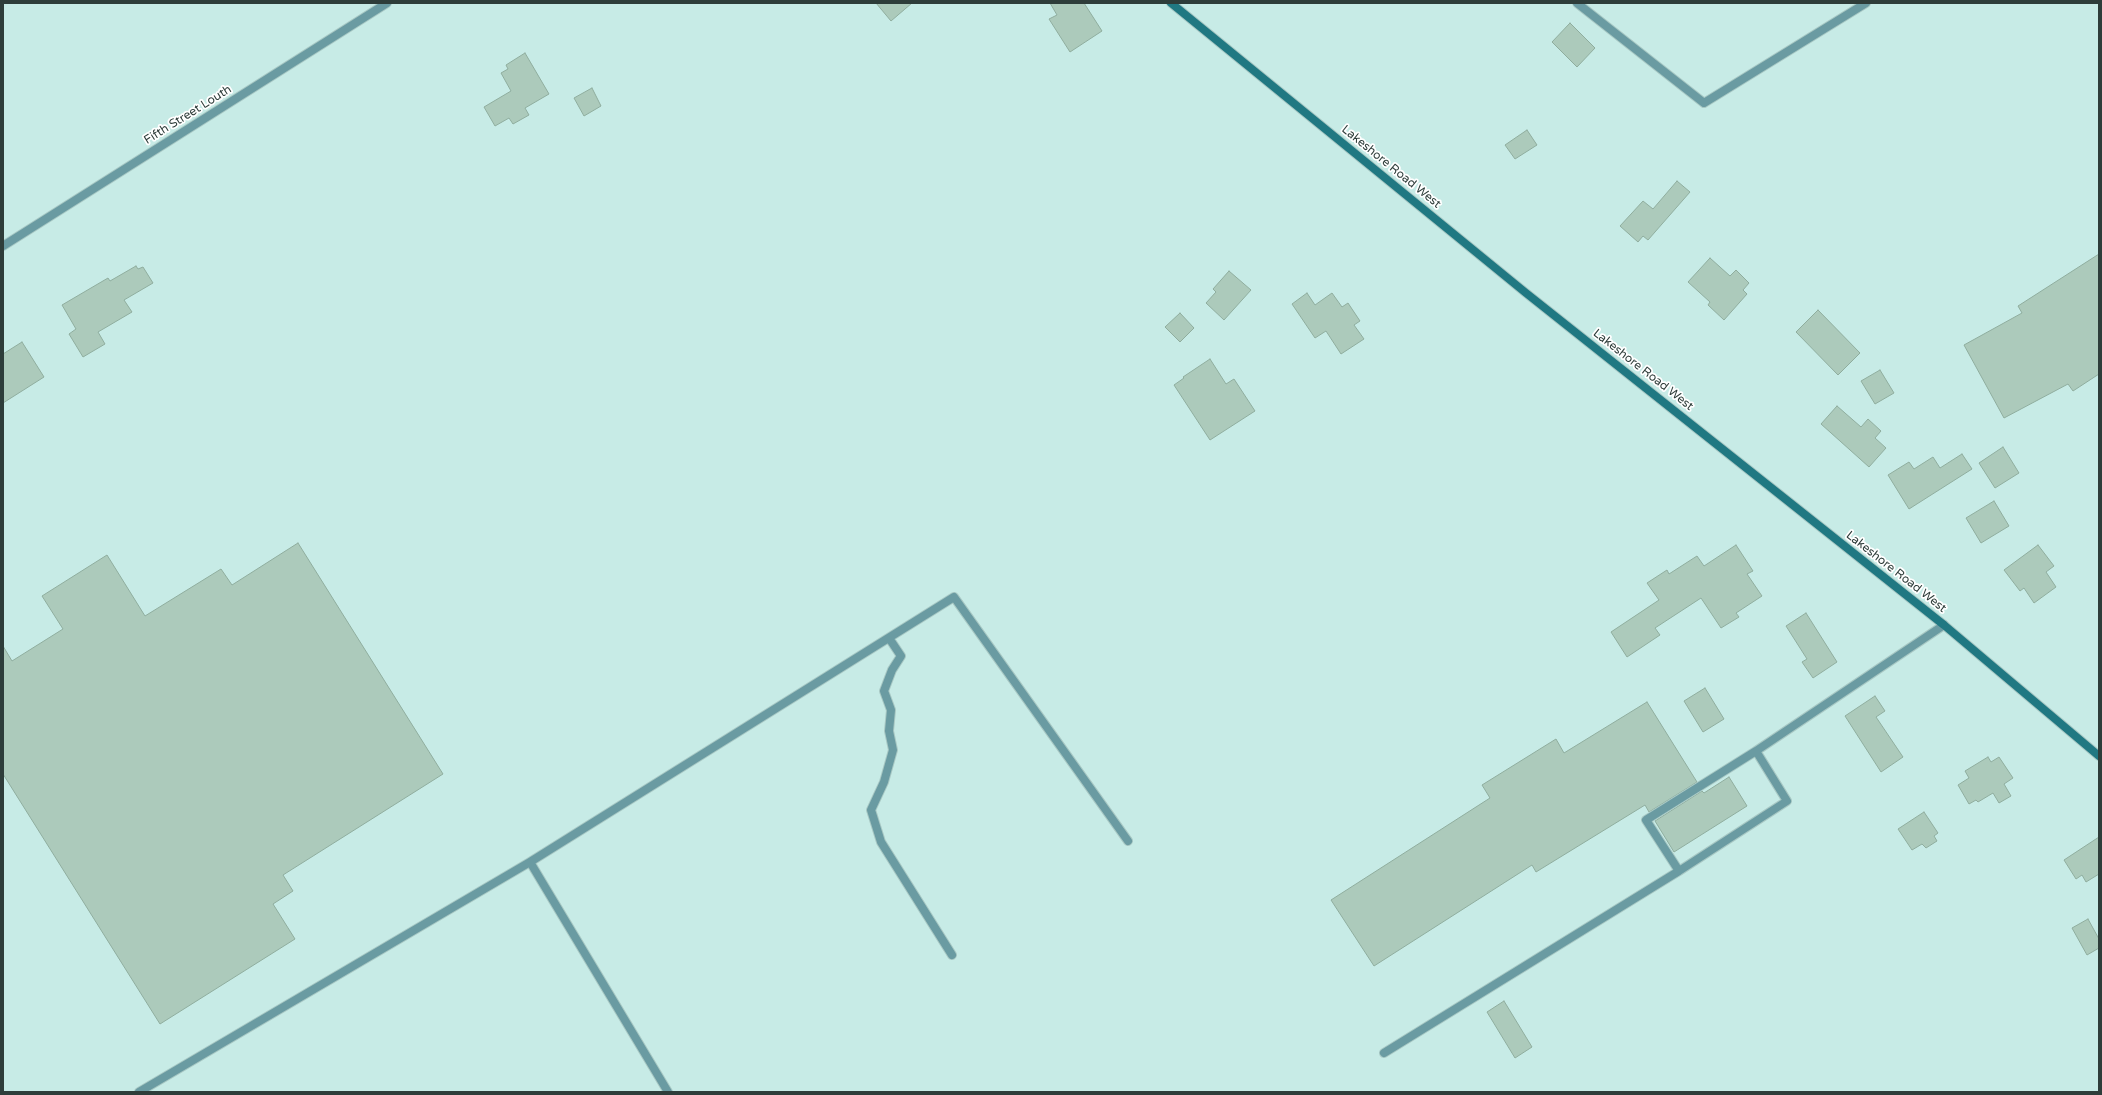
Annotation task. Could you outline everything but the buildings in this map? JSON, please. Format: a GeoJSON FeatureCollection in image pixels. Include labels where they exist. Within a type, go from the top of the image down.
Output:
{"type":"FeatureCollection","features":[{"type":"Feature","properties":{"kind":"main road","name":"Lakeshore Road West"},"geometry":{"type":"LineString","coordinates":[[1171,3],[1526,293],[1944,625],[2099,756]]}},
{"type":"Feature","properties":{"kind":"street","name":"Fifth Street Louth"},"geometry":{"type":"LineString","coordinates":[[3,246],[386,3]]}},
{"type":"Feature","properties":{"kind":"street"},"geometry":{"type":"LineString","coordinates":[[1577,3],[1704,103],[1866,3]]}},
{"type":"Feature","properties":{"kind":"street"},"geometry":{"type":"LineString","coordinates":[[139,1092],[530,862],[954,597],[1128,841]]}},
{"type":"Feature","properties":{"kind":"street"},"geometry":{"type":"LineString","coordinates":[[1679,871],[1646,820],[1756,751],[1944,625]]}},
{"type":"Feature","properties":{"kind":"street"},"geometry":{"type":"LineString","coordinates":[[889,638],[901,656],[892,670],[884,691],[890,710],[889,731],[893,750],[884,782],[871,810],[881,842],[952,955]]}},
{"type":"Feature","properties":{"kind":"street"},"geometry":{"type":"LineString","coordinates":[[1384,1053],[1679,871],[1787,801],[1756,751]]}},
{"type":"Feature","properties":{"kind":"street"},"geometry":{"type":"LineString","coordinates":[[530,862],[668,1092]]}}]}
